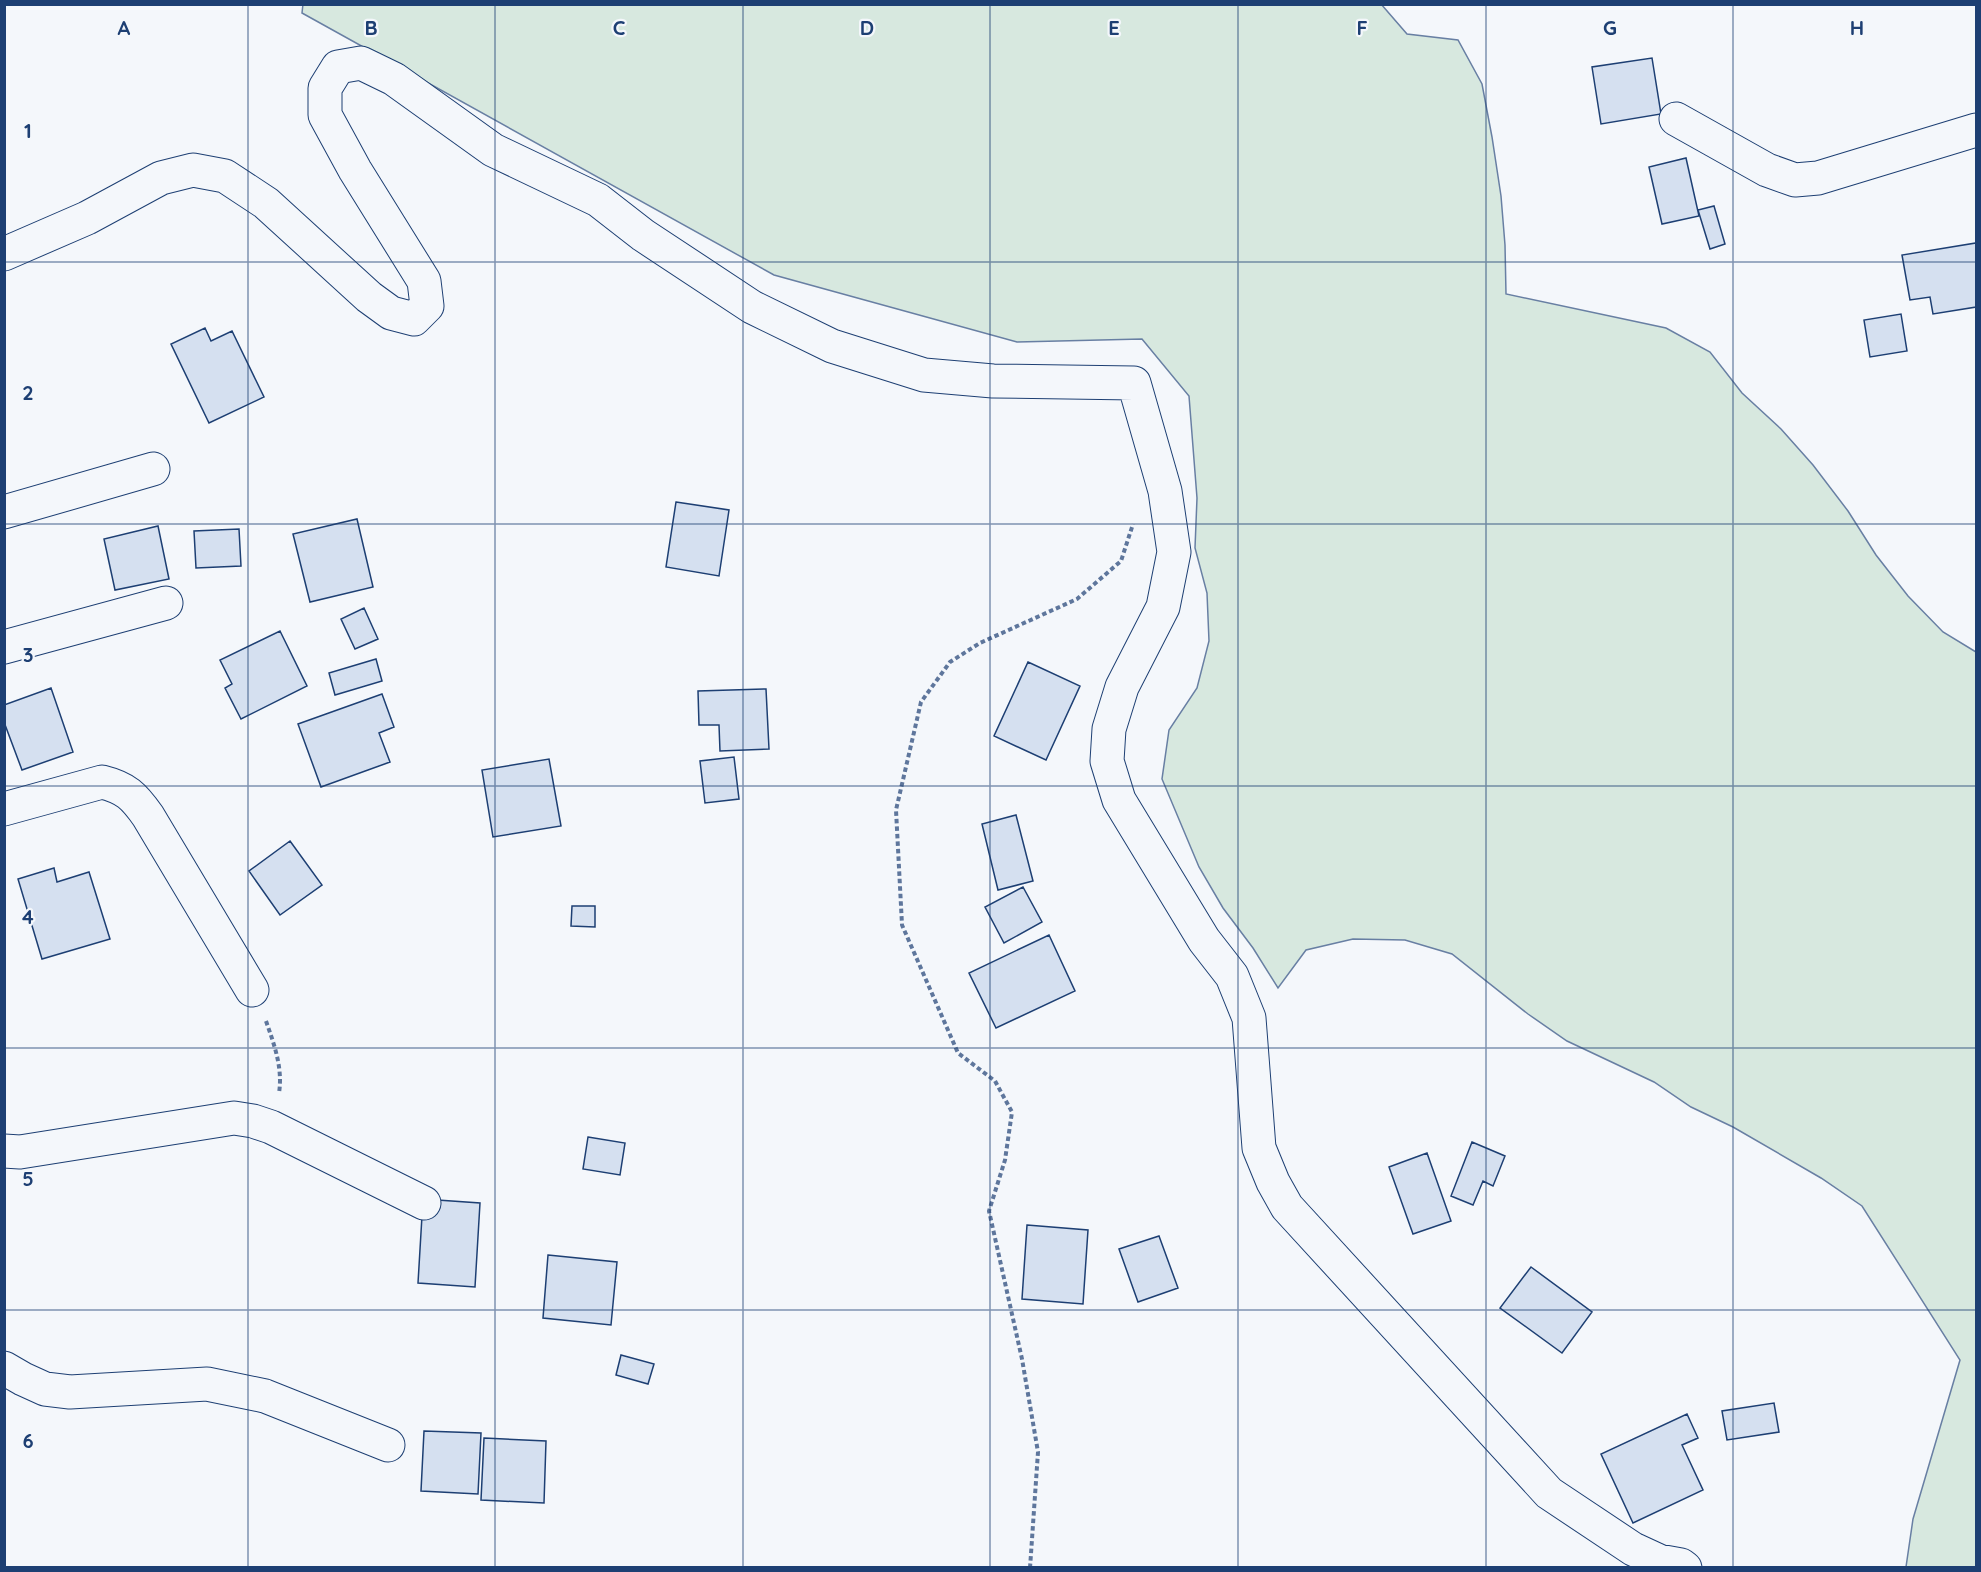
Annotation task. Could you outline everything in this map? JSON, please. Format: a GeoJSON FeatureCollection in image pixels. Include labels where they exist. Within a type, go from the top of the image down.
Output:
{"type":"FeatureCollection","features":[{"type":"Feature","properties":{"kind":"street"},"geometry":{"type":"LineString","coordinates":[[4,254],[87,218],[161,178],[193,170],[225,176],[266,203],[369,297],[391,313],[414,320],[427,306],[424,281],[355,170],[326,115],[325,88],[338,67],[361,63],[394,79],[493,150],[598,200],[643,235],[752,307],[832,346],[924,375],[993,381],[1134,383],[1165,491],[1174,552],[1162,607],[1122,687],[1109,729],[1107,761],[1119,800],[1204,940],[1232,976],[1249,1018],[1259,1148],[1273,1182],[1287,1208],[1549,1493],[1633,1549],[1659,1561],[1682,1565],[1685,1568]]}},
{"type":"Feature","properties":{"kind":"street"},"geometry":{"type":"LineString","coordinates":[[1676,118],[1767,170],[1795,180],[1818,178],[1977,130]]}},
{"type":"Feature","properties":{"kind":"street"},"geometry":{"type":"LineString","coordinates":[[4,512],[153,469]]}},
{"type":"Feature","properties":{"kind":"street"},"geometry":{"type":"LineString","coordinates":[[4,647],[166,603]]}},
{"type":"Feature","properties":{"kind":"street"},"geometry":{"type":"LineString","coordinates":[[4,809],[102,782],[117,786],[134,797],[148,816],[252,990]]}},
{"type":"Feature","properties":{"kind":"street"},"geometry":{"type":"LineString","coordinates":[[4,1152],[20,1152],[234,1118],[254,1121],[271,1127],[424,1203]]}},
{"type":"Feature","properties":{"kind":"street"},"geometry":{"type":"LineString","coordinates":[[4,1368],[45,1389],[70,1392],[207,1384],[265,1396],[388,1445]]}},
{"type":"Feature","properties":{"kind":"path"},"geometry":{"type":"LineString","coordinates":[[1030,1568],[1038,1452],[1022,1359],[989,1211],[1005,1160],[1012,1112],[995,1081],[958,1053],[902,925],[896,810],[921,702],[950,662],[980,643],[1077,599],[1121,561],[1134,520]]}},
{"type":"Feature","properties":{"kind":"path"},"geometry":{"type":"LineString","coordinates":[[252,990],[277,1053],[280,1084],[271,1127]]}},
{"type":"Feature","properties":{"kind":"shaded area"},"geometry":{"type":"Polygon","coordinates":[[[303,4],[1381,4],[1407,34],[1458,40],[1482,84],[1501,196],[1506,294],[1666,328],[1710,352],[1742,393],[1781,429],[1813,465],[1848,511],[1876,555],[1908,596],[1943,632],[1976,652],[1976,1567],[1906,1567],[1913,1519],[1960,1360],[1862,1206],[1821,1178],[1733,1127],[1691,1107],[1654,1082],[1567,1041],[1528,1014],[1452,954],[1405,940],[1353,939],[1306,950],[1278,988],[1253,948],[1223,908],[1199,867],[1162,779],[1169,730],[1197,688],[1209,641],[1207,593],[1195,548],[1197,498],[1189,396],[1142,339],[1017,342],[774,275],[302,13],[303,4]]]}},
{"type":"Feature","properties":{"kind":"building"},"geometry":{"type":"Polygon","coordinates":[[[1652,58],[1661,114],[1601,124],[1592,67],[1652,58]]]}},
{"type":"Feature","properties":{"kind":"building"},"geometry":{"type":"Polygon","coordinates":[[[1686,158],[1699,216],[1662,224],[1649,167],[1686,158]]]}},
{"type":"Feature","properties":{"kind":"building"},"geometry":{"type":"Polygon","coordinates":[[[1714,206],[1725,244],[1710,249],[1698,210],[1714,206]]]}},
{"type":"Feature","properties":{"kind":"building"},"geometry":{"type":"Polygon","coordinates":[[[1976,243],[1976,307],[1933,314],[1930,297],[1910,300],[1902,255],[1976,243]]]}},
{"type":"Feature","properties":{"kind":"building"},"geometry":{"type":"Polygon","coordinates":[[[1901,314],[1907,351],[1870,357],[1864,320],[1901,314]]]}},
{"type":"Feature","properties":{"kind":"building"},"geometry":{"type":"Polygon","coordinates":[[[205,328],[211,341],[232,331],[264,397],[209,423],[171,344],[205,328]]]}},
{"type":"Feature","properties":{"kind":"building"},"geometry":{"type":"Polygon","coordinates":[[[676,502],[729,510],[719,576],[666,567],[676,502]]]}},
{"type":"Feature","properties":{"kind":"building"},"geometry":{"type":"Polygon","coordinates":[[[357,519],[373,587],[310,602],[293,534],[357,519]]]}},
{"type":"Feature","properties":{"kind":"building"},"geometry":{"type":"Polygon","coordinates":[[[158,526],[169,579],[115,590],[104,539],[158,526]]]}},
{"type":"Feature","properties":{"kind":"building"},"geometry":{"type":"Polygon","coordinates":[[[239,529],[241,566],[196,568],[194,531],[239,529]]]}},
{"type":"Feature","properties":{"kind":"building"},"geometry":{"type":"Polygon","coordinates":[[[364,608],[378,639],[355,649],[341,619],[364,608]]]}},
{"type":"Feature","properties":{"kind":"building"},"geometry":{"type":"Polygon","coordinates":[[[280,631],[307,686],[241,719],[225,688],[232,684],[220,660],[280,631]]]}},
{"type":"Feature","properties":{"kind":"building"},"geometry":{"type":"Polygon","coordinates":[[[376,659],[382,681],[335,695],[329,673],[376,659]]]}},
{"type":"Feature","properties":{"kind":"building"},"geometry":{"type":"Polygon","coordinates":[[[1028,662],[1080,686],[1046,760],[994,736],[1028,662]]]}},
{"type":"Feature","properties":{"kind":"building"},"geometry":{"type":"Polygon","coordinates":[[[51,688],[73,752],[22,770],[4,722],[4,705],[51,688]]]}},
{"type":"Feature","properties":{"kind":"building"},"geometry":{"type":"Polygon","coordinates":[[[766,689],[769,749],[720,751],[719,725],[699,725],[698,691],[766,689]]]}},
{"type":"Feature","properties":{"kind":"building"},"geometry":{"type":"Polygon","coordinates":[[[382,694],[394,727],[379,733],[390,762],[321,787],[298,724],[382,694]]]}},
{"type":"Feature","properties":{"kind":"building"},"geometry":{"type":"Polygon","coordinates":[[[734,757],[739,799],[705,803],[700,761],[734,757]]]}},
{"type":"Feature","properties":{"kind":"building"},"geometry":{"type":"Polygon","coordinates":[[[549,759],[561,826],[493,837],[482,770],[549,759]]]}},
{"type":"Feature","properties":{"kind":"building"},"geometry":{"type":"Polygon","coordinates":[[[1016,815],[1033,881],[998,890],[982,824],[1016,815]]]}},
{"type":"Feature","properties":{"kind":"building"},"geometry":{"type":"Polygon","coordinates":[[[290,841],[322,885],[280,915],[249,871],[290,841]]]}},
{"type":"Feature","properties":{"kind":"building"},"geometry":{"type":"Polygon","coordinates":[[[54,868],[57,882],[89,872],[110,939],[42,959],[18,879],[54,868]]]}},
{"type":"Feature","properties":{"kind":"building"},"geometry":{"type":"Polygon","coordinates":[[[1023,887],[1042,922],[1004,943],[985,907],[1023,887]]]}},
{"type":"Feature","properties":{"kind":"building"},"geometry":{"type":"Polygon","coordinates":[[[572,906],[595,906],[595,927],[571,926],[572,906]]]}},
{"type":"Feature","properties":{"kind":"building"},"geometry":{"type":"Polygon","coordinates":[[[1049,935],[1075,991],[996,1028],[969,973],[1049,935]]]}},
{"type":"Feature","properties":{"kind":"building"},"geometry":{"type":"Polygon","coordinates":[[[588,1137],[625,1143],[620,1175],[583,1169],[588,1137]]]}},
{"type":"Feature","properties":{"kind":"building"},"geometry":{"type":"Polygon","coordinates":[[[1472,1142],[1505,1156],[1493,1186],[1483,1181],[1473,1205],[1451,1196],[1472,1142]]]}},
{"type":"Feature","properties":{"kind":"building"},"geometry":{"type":"Polygon","coordinates":[[[1427,1153],[1451,1221],[1413,1234],[1389,1167],[1427,1153]]]}},
{"type":"Feature","properties":{"kind":"building"},"geometry":{"type":"Polygon","coordinates":[[[423,1199],[480,1203],[475,1287],[418,1283],[423,1199]]]}},
{"type":"Feature","properties":{"kind":"building"},"geometry":{"type":"Polygon","coordinates":[[[1027,1225],[1088,1230],[1083,1304],[1022,1299],[1027,1225]]]}},
{"type":"Feature","properties":{"kind":"building"},"geometry":{"type":"Polygon","coordinates":[[[1159,1236],[1178,1288],[1138,1302],[1119,1249],[1159,1236]]]}},
{"type":"Feature","properties":{"kind":"building"},"geometry":{"type":"Polygon","coordinates":[[[548,1255],[617,1262],[611,1325],[543,1318],[548,1255]]]}},
{"type":"Feature","properties":{"kind":"building"},"geometry":{"type":"Polygon","coordinates":[[[1531,1267],[1592,1312],[1562,1353],[1500,1308],[1531,1267]]]}},
{"type":"Feature","properties":{"kind":"building"},"geometry":{"type":"Polygon","coordinates":[[[621,1355],[654,1364],[648,1384],[616,1375],[621,1355]]]}},
{"type":"Feature","properties":{"kind":"building"},"geometry":{"type":"Polygon","coordinates":[[[1774,1403],[1779,1432],[1727,1440],[1722,1411],[1774,1403]]]}},
{"type":"Feature","properties":{"kind":"building"},"geometry":{"type":"Polygon","coordinates":[[[1687,1414],[1698,1438],[1682,1445],[1703,1490],[1633,1523],[1601,1454],[1687,1414]]]}},
{"type":"Feature","properties":{"kind":"building"},"geometry":{"type":"Polygon","coordinates":[[[424,1431],[481,1433],[478,1494],[421,1491],[424,1431]]]}},
{"type":"Feature","properties":{"kind":"building"},"geometry":{"type":"Polygon","coordinates":[[[484,1438],[546,1441],[544,1503],[481,1500],[484,1438]]]}}]}
